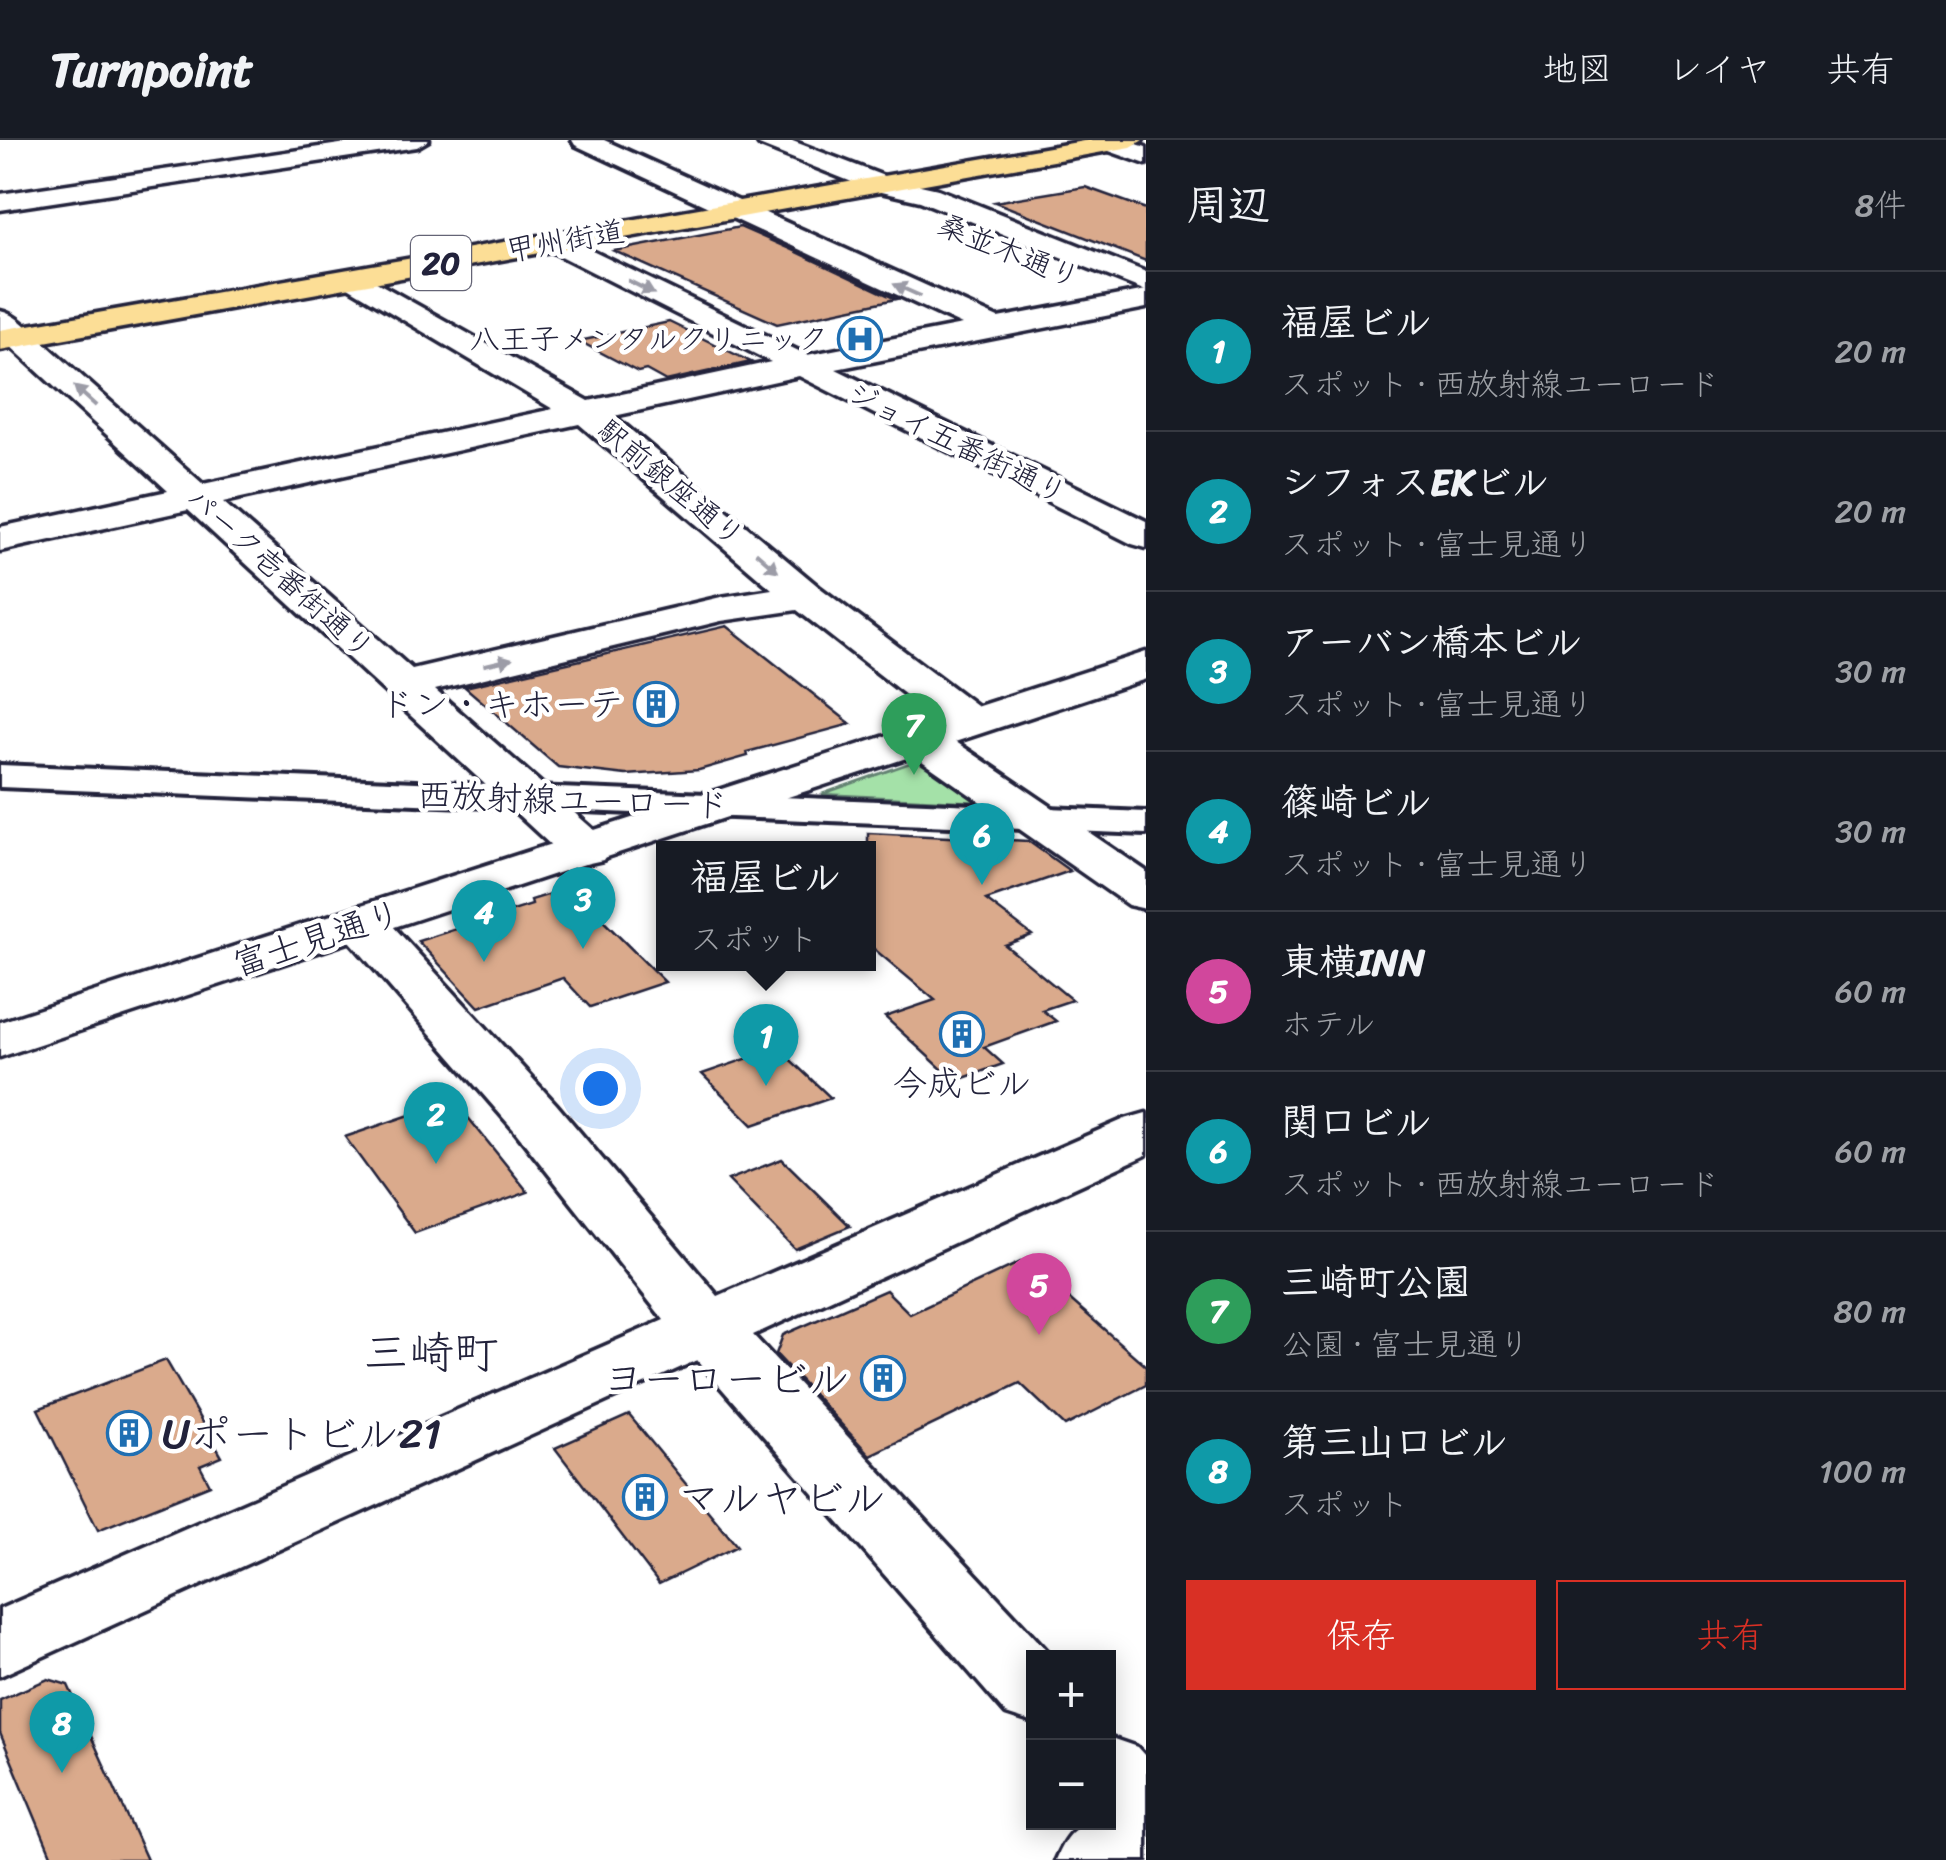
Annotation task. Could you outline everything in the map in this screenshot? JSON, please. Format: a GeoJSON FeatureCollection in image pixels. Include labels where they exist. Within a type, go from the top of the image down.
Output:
{"type":"FeatureCollection","features":[{"type":"Feature","properties":{"kind":"highway","name":"甲州街道"},"geometry":{"type":"LineString","coordinates":[[6,332],[353,278],[1114,141]]}},
{"type":"Feature","properties":{"kind":"street"},"geometry":{"type":"LineString","coordinates":[[0,202],[417,140]]}},
{"type":"Feature","properties":{"kind":"street"},"geometry":{"type":"LineString","coordinates":[[584,140],[996,329]]}},
{"type":"Feature","properties":{"kind":"street","name":"桑並木通り"},"geometry":{"type":"LineString","coordinates":[[768,140],[881,184],[891,202],[1143,298]]}},
{"type":"Feature","properties":{"kind":"street"},"geometry":{"type":"LineString","coordinates":[[1114,141],[1146,156]]}},
{"type":"Feature","properties":{"kind":"street","name":"ジョイ五番街通り"},"geometry":{"type":"LineString","coordinates":[[554,242],[1146,536]]}},
{"type":"Feature","properties":{"kind":"street","name":"駅前銀座通り"},"geometry":{"type":"LineString","coordinates":[[353,278],[472,355],[599,421],[804,596],[968,720]]}},
{"type":"Feature","properties":{"kind":"street"},"geometry":{"type":"LineString","coordinates":[[0,539],[582,412],[1143,298]]}},
{"type":"Feature","properties":{"kind":"street","name":"パーク壱番街通り"},"geometry":{"type":"LineString","coordinates":[[6,332],[196,497],[585,849]]}},
{"type":"Feature","properties":{"kind":"street"},"geometry":{"type":"LineString","coordinates":[[403,684],[721,609],[804,596]]}},
{"type":"Feature","properties":{"kind":"street","name":"富士見通り"},"geometry":{"type":"LineString","coordinates":[[0,1040],[968,720],[1146,665]]}},
{"type":"Feature","properties":{"kind":"street"},"geometry":{"type":"LineString","coordinates":[[918,737],[1146,894]]}},
{"type":"Feature","properties":{"kind":"street","name":"西放射線ユーロード"},"geometry":{"type":"LineString","coordinates":[[0,776],[1146,823]]}},
{"type":"Feature","properties":{"kind":"street"},"geometry":{"type":"LineString","coordinates":[[362,923],[535,1117],[706,1328],[1026,1681]]}},
{"type":"Feature","properties":{"kind":"street"},"geometry":{"type":"LineString","coordinates":[[0,1644],[1146,1132]]}},
{"type":"Feature","properties":{"kind":"street"},"geometry":{"type":"LineString","coordinates":[[1116,1783],[1146,1815]]}},
{"type":"Feature","properties":{"kind":"street"},"geometry":{"type":"LineString","coordinates":[[1098,1860],[1146,1828]]}},
{"type":"Feature","properties":{"kind":"green space"},"geometry":{"type":"Polygon","coordinates":[[[927,757],[998,803],[822,794],[927,757]]]}},
{"type":"Feature","properties":{"kind":"building"},"geometry":{"type":"Polygon","coordinates":[[[1085,187],[1146,209],[1146,261],[995,202],[1085,187]]]}},
{"type":"Feature","properties":{"kind":"building"},"geometry":{"type":"Polygon","coordinates":[[[740,227],[896,299],[777,324],[614,251],[740,227]]]}},
{"type":"Feature","properties":{"kind":"building"},"geometry":{"type":"Polygon","coordinates":[[[669,322],[751,362],[666,381],[646,370],[638,372],[579,341],[669,322]]]}},
{"type":"Feature","properties":{"kind":"building","name":"ドン・キホーテ"},"geometry":{"type":"Polygon","coordinates":[[[727,626],[851,724],[747,752],[748,756],[699,770],[626,775],[558,767],[465,687],[727,626]]]}},
{"type":"Feature","properties":{"kind":"building"},"geometry":{"type":"Polygon","coordinates":[[[868,833],[1028,841],[1070,871],[986,900],[1032,935],[1005,945],[1072,1000],[1042,1010],[1056,1021],[984,1047],[1003,1064],[955,1081],[885,1017],[935,1000],[876,951],[876,841],[868,841],[868,833]]]}},
{"type":"Feature","properties":{"kind":"building"},"geometry":{"type":"Polygon","coordinates":[[[570,888],[665,982],[590,1007],[563,978],[479,1007],[418,941],[532,905],[531,900],[570,888]]]}},
{"type":"Feature","properties":{"kind":"building"},"geometry":{"type":"Polygon","coordinates":[[[778,1048],[831,1098],[753,1125],[702,1074],[778,1048]]]}},
{"type":"Feature","properties":{"kind":"building"},"geometry":{"type":"Polygon","coordinates":[[[454,1100],[528,1192],[415,1233],[345,1137],[454,1100]]]}},
{"type":"Feature","properties":{"kind":"building"},"geometry":{"type":"Polygon","coordinates":[[[782,1159],[850,1226],[795,1249],[728,1180],[782,1159]]]}},
{"type":"Feature","properties":{"kind":"building"},"geometry":{"type":"Polygon","coordinates":[[[1025,1260],[1146,1366],[1146,1385],[1065,1426],[1020,1383],[870,1455],[776,1354],[783,1335],[886,1290],[910,1314],[1025,1260]]]}},
{"type":"Feature","properties":{"kind":"building","name":"Uポートビル21"},"geometry":{"type":"Polygon","coordinates":[[[166,1360],[222,1457],[200,1466],[210,1485],[98,1530],[38,1409],[166,1360]]]}},
{"type":"Feature","properties":{"kind":"building","name":"マルヤビル"},"geometry":{"type":"Polygon","coordinates":[[[629,1415],[737,1546],[659,1584],[555,1448],[629,1415]]]}},
{"type":"Feature","properties":{"kind":"building"},"geometry":{"type":"Polygon","coordinates":[[[48,1679],[68,1685],[147,1860],[53,1860],[0,1733],[0,1700],[48,1679]]]}},
{"type":"Feature","properties":{"kind":"place","name":"八王子メンタルクリニック"},"geometry":{"type":"Point","coordinates":[860,339]}},
{"type":"Feature","properties":{"kind":"place","name":"ドン・キホーテ"},"geometry":{"type":"Point","coordinates":[656,704]}},
{"type":"Feature","properties":{"kind":"place","name":"三崎町公園"},"geometry":{"type":"Point","coordinates":[914,775]}},
{"type":"Feature","properties":{"kind":"place","name":"関口ビル"},"geometry":{"type":"Point","coordinates":[982,885]}},
{"type":"Feature","properties":{"kind":"place","name":"アーバン橋本ビル"},"geometry":{"type":"Point","coordinates":[583,949]}},
{"type":"Feature","properties":{"kind":"place","name":"篠崎ビル"},"geometry":{"type":"Point","coordinates":[484,962]}},
{"type":"Feature","properties":{"kind":"place","name":"今成ビル"},"geometry":{"type":"Point","coordinates":[962,1034]}},
{"type":"Feature","properties":{"kind":"place","name":"福屋ビル"},"geometry":{"type":"Point","coordinates":[766,1086]}},
{"type":"Feature","properties":{"kind":"place","name":"シフォスEKビル"},"geometry":{"type":"Point","coordinates":[436,1164]}},
{"type":"Feature","properties":{"kind":"place","name":"東横INN"},"geometry":{"type":"Point","coordinates":[1039,1335]}},
{"type":"Feature","properties":{"kind":"place","name":"ヨーロービル"},"geometry":{"type":"Point","coordinates":[883,1378]}},
{"type":"Feature","properties":{"kind":"place","name":"Uポートビル21"},"geometry":{"type":"Point","coordinates":[129,1433]}},
{"type":"Feature","properties":{"kind":"place","name":"マルヤビル"},"geometry":{"type":"Point","coordinates":[645,1497]}},
{"type":"Feature","properties":{"kind":"place","name":"第三山口ビル"},"geometry":{"type":"Point","coordinates":[62,1773]}},
{"type":"Feature","properties":{"kind":"district","name":"三崎町"},"geometry":{"type":"Point","coordinates":[431,1352]}}]}
